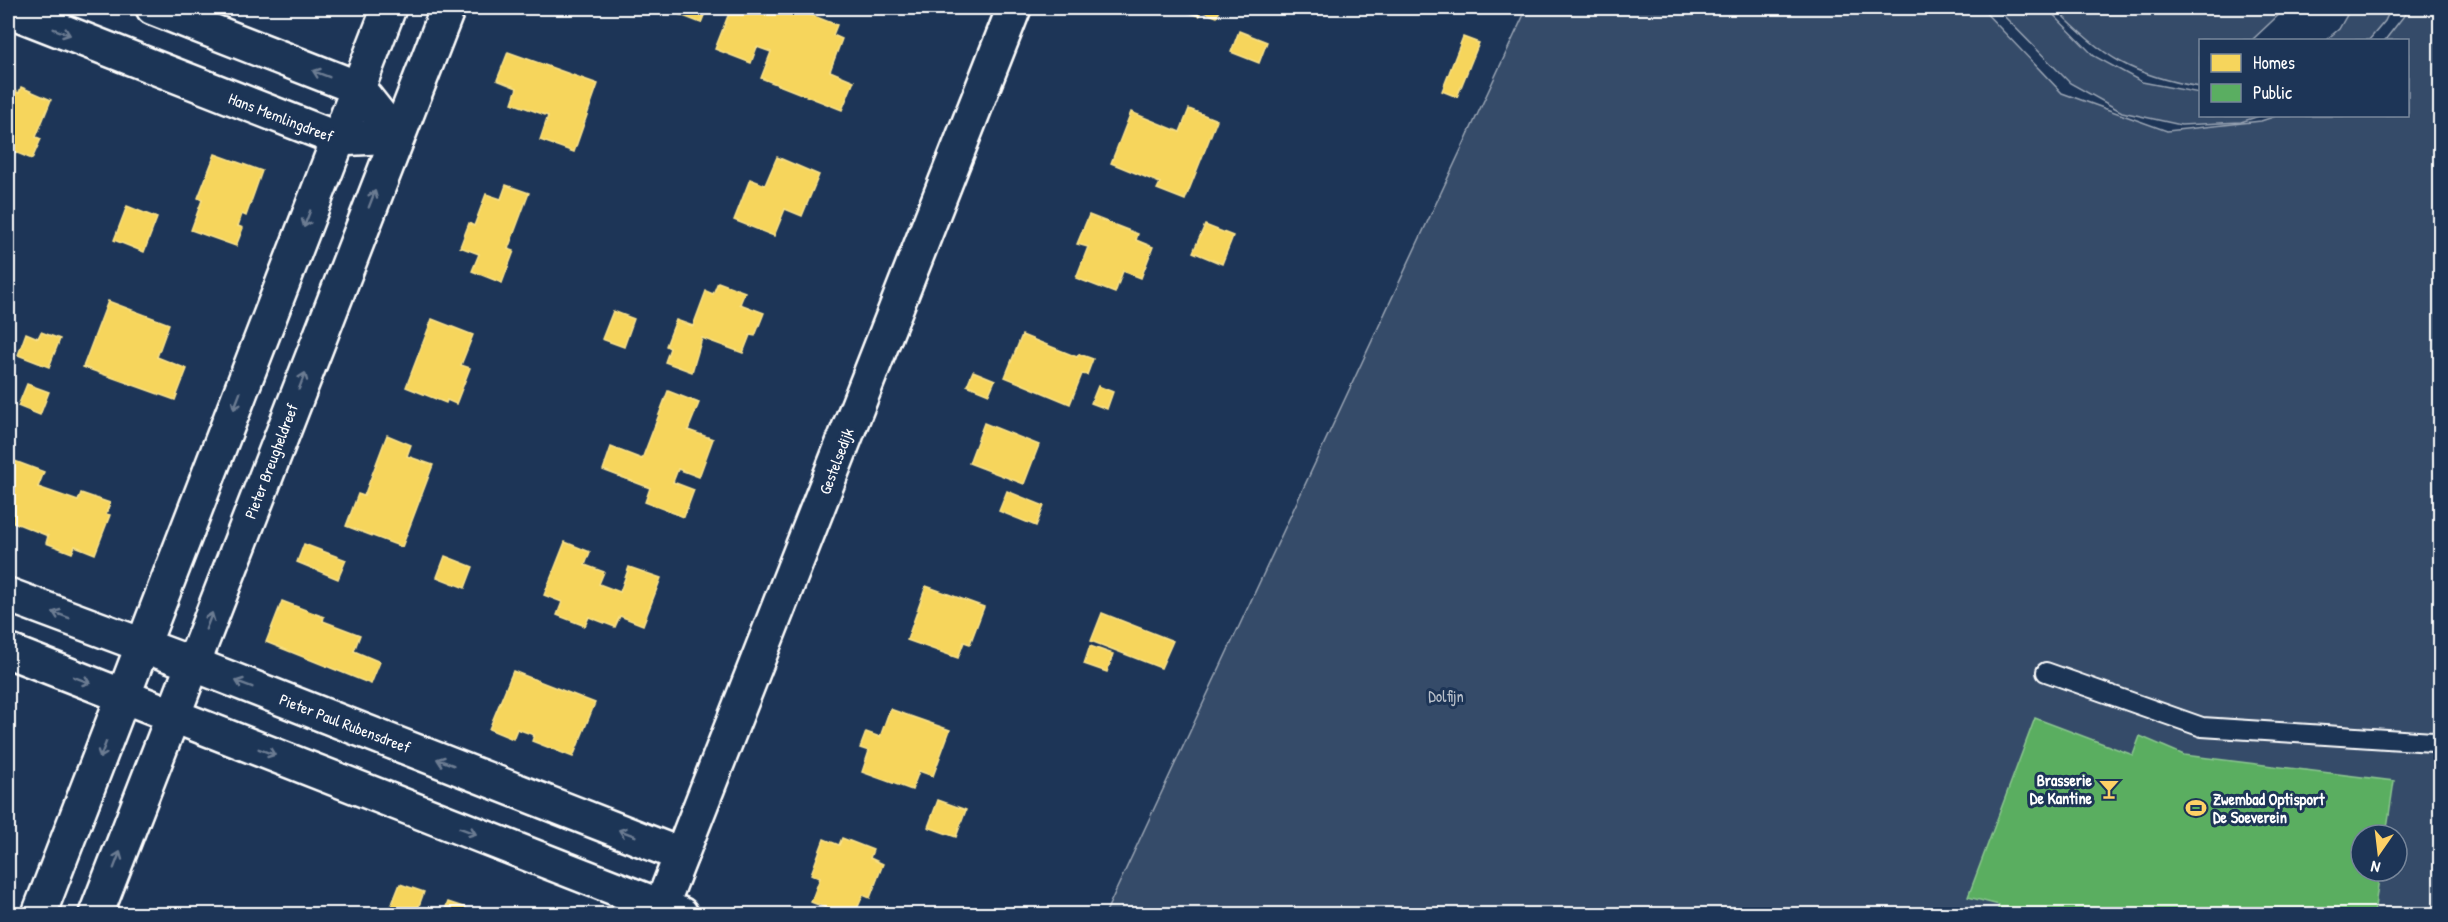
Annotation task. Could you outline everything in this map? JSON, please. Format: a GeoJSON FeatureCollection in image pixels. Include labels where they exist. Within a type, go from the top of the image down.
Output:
{"type":"FeatureCollection","features":[{"type":"Feature","properties":{"kind":"street"},"geometry":{"type":"LineString","coordinates":[[153,8],[358,88],[396,136]]}},
{"type":"Feature","properties":{"kind":"street"},"geometry":{"type":"LineString","coordinates":[[39,915],[389,8]]}},
{"type":"Feature","properties":{"kind":"street","name":"Pieter Breugheldreef"},"geometry":{"type":"LineString","coordinates":[[96,915],[396,136],[448,8]]}},
{"type":"Feature","properties":{"kind":"street","name":"Gestelsedijk"},"geometry":{"type":"LineString","coordinates":[[667,912],[681,855],[1014,8]]}},
{"type":"Feature","properties":{"kind":"street","name":"Hans Memlingdreef"},"geometry":{"type":"LineString","coordinates":[[8,10],[338,139],[396,136]]}},
{"type":"Feature","properties":{"kind":"street","name":"Pieter Paul Rubensdreef"},"geometry":{"type":"LineString","coordinates":[[8,595],[193,664],[681,855]]}},
{"type":"Feature","properties":{"kind":"street"},"geometry":{"type":"LineString","coordinates":[[8,651],[667,912]]}},
{"type":"Feature","properties":{"kind":"lane"},"geometry":{"type":"LineString","coordinates":[[2046,672],[2202,727],[2440,741]]}},
{"type":"Feature","properties":{"kind":"green space","name":"Dolfijn"},"geometry":{"type":"Polygon","coordinates":[[[1527,8],[1981,8],[2062,93],[2167,131],[2261,121],[2273,117],[2409,117],[2409,39],[2386,39],[2410,8],[2440,8],[2440,914],[1105,914],[1527,8]]]}},
{"type":"Feature","properties":{"kind":"green space"},"geometry":{"type":"Polygon","coordinates":[[[1996,8],[2047,8],[2094,56],[2142,82],[2199,93],[2199,117],[2256,117],[2241,122],[2181,125],[2122,112],[2070,83],[1996,8]]]}},
{"type":"Feature","properties":{"kind":"green space"},"geometry":{"type":"Polygon","coordinates":[[[2055,8],[2286,8],[2253,39],[2199,39],[2199,87],[2156,77],[2120,62],[2104,52],[2055,8]]]}},
{"type":"Feature","properties":{"kind":"green space"},"geometry":{"type":"Polygon","coordinates":[[[2351,8],[2391,8],[2385,21],[2370,39],[2327,39],[2339,29],[2351,8]]]}},
{"type":"Feature","properties":{"kind":"building: Homes"},"geometry":{"type":"Polygon","coordinates":[[[680,8],[707,8],[701,23],[678,14],[680,8]]]}},
{"type":"Feature","properties":{"kind":"building: Homes"},"geometry":{"type":"Polygon","coordinates":[[[731,8],[793,8],[837,25],[833,35],[842,39],[830,71],[854,81],[842,110],[761,78],[771,52],[757,47],[751,63],[715,49],[731,8]]]}},
{"type":"Feature","properties":{"kind":"building: Homes"},"geometry":{"type":"Polygon","coordinates":[[[1175,8],[1221,8],[1217,17],[1201,11],[1199,16],[1175,8]]]}},
{"type":"Feature","properties":{"kind":"building: Homes"},"geometry":{"type":"Polygon","coordinates":[[[1239,31],[1267,42],[1259,63],[1231,52],[1239,31]]]}},
{"type":"Feature","properties":{"kind":"building: Homes"},"geometry":{"type":"Polygon","coordinates":[[[1463,37],[1479,43],[1457,97],[1442,91],[1463,37]]]}},
{"type":"Feature","properties":{"kind":"building: Homes"},"geometry":{"type":"Polygon","coordinates":[[[508,52],[598,84],[574,152],[540,140],[548,116],[512,103],[517,88],[497,80],[508,52]]]}},
{"type":"Feature","properties":{"kind":"building: Homes"},"geometry":{"type":"Polygon","coordinates":[[[21,87],[51,100],[36,137],[41,139],[32,159],[10,150],[14,139],[8,136],[8,88],[19,93],[21,87]]]}},
{"type":"Feature","properties":{"kind":"building: Homes"},"geometry":{"type":"Polygon","coordinates":[[[1189,109],[1217,120],[1185,200],[1157,189],[1160,183],[1111,163],[1131,112],[1180,132],[1189,109]]]}},
{"type":"Feature","properties":{"kind":"building: Homes"},"geometry":{"type":"Polygon","coordinates":[[[215,154],[262,171],[246,216],[242,214],[238,226],[243,228],[236,246],[191,230],[202,200],[198,198],[215,154]]]}},
{"type":"Feature","properties":{"kind":"building: Homes"},"geometry":{"type":"Polygon","coordinates":[[[777,157],[819,175],[802,216],[785,209],[774,236],[734,220],[750,179],[765,185],[777,157]]]}},
{"type":"Feature","properties":{"kind":"building: Homes"},"geometry":{"type":"Polygon","coordinates":[[[506,185],[529,193],[508,249],[514,251],[502,283],[472,271],[479,254],[460,247],[469,223],[474,226],[486,194],[501,199],[506,185]]]}},
{"type":"Feature","properties":{"kind":"building: Homes"},"geometry":{"type":"Polygon","coordinates":[[[127,206],[157,218],[144,252],[114,240],[127,206]]]}},
{"type":"Feature","properties":{"kind":"building: Homes"},"geometry":{"type":"Polygon","coordinates":[[[1089,215],[1138,234],[1136,240],[1153,247],[1141,278],[1123,271],[1115,293],[1076,278],[1088,247],[1077,244],[1089,215]]]}},
{"type":"Feature","properties":{"kind":"building: Homes"},"geometry":{"type":"Polygon","coordinates":[[[1205,225],[1233,236],[1222,264],[1193,252],[1205,225]]]}},
{"type":"Feature","properties":{"kind":"building: Homes"},"geometry":{"type":"Polygon","coordinates":[[[718,282],[745,292],[740,304],[764,313],[755,336],[750,335],[743,353],[702,338],[692,372],[665,362],[670,348],[666,346],[676,320],[693,326],[706,291],[713,294],[718,282]]]}},
{"type":"Feature","properties":{"kind":"building: Homes"},"geometry":{"type":"Polygon","coordinates":[[[108,301],[169,324],[157,357],[187,369],[175,400],[83,367],[108,301]]]}},
{"type":"Feature","properties":{"kind":"building: Homes"},"geometry":{"type":"Polygon","coordinates":[[[613,311],[634,319],[624,347],[602,339],[613,311]]]}},
{"type":"Feature","properties":{"kind":"building: Homes"},"geometry":{"type":"Polygon","coordinates":[[[432,319],[473,335],[461,365],[470,368],[456,404],[447,400],[446,403],[406,387],[432,319]]]}},
{"type":"Feature","properties":{"kind":"building: Homes"},"geometry":{"type":"Polygon","coordinates":[[[41,332],[60,339],[49,367],[18,355],[26,333],[38,338],[41,332]]]}},
{"type":"Feature","properties":{"kind":"building: Homes"},"geometry":{"type":"Polygon","coordinates":[[[1022,335],[1077,357],[1079,354],[1093,359],[1087,375],[1082,374],[1070,404],[1005,377],[1022,335]]]}},
{"type":"Feature","properties":{"kind":"building: Homes"},"geometry":{"type":"Polygon","coordinates":[[[973,371],[995,380],[989,394],[967,385],[973,371]]]}},
{"type":"Feature","properties":{"kind":"building: Homes"},"geometry":{"type":"Polygon","coordinates":[[[27,384],[49,392],[40,415],[18,406],[27,384]]]}},
{"type":"Feature","properties":{"kind":"building: Homes"},"geometry":{"type":"Polygon","coordinates":[[[1098,386],[1113,392],[1107,409],[1091,403],[1098,386]]]}},
{"type":"Feature","properties":{"kind":"building: Homes"},"geometry":{"type":"Polygon","coordinates":[[[668,391],[699,403],[688,430],[713,439],[699,477],[678,469],[673,482],[694,490],[684,517],[645,502],[650,488],[603,470],[611,447],[642,459],[668,391]]]}},
{"type":"Feature","properties":{"kind":"building: Homes"},"geometry":{"type":"Polygon","coordinates":[[[984,423],[1039,445],[1024,484],[969,463],[984,423]]]}},
{"type":"Feature","properties":{"kind":"building: Homes"},"geometry":{"type":"Polygon","coordinates":[[[387,435],[411,445],[407,456],[433,465],[402,547],[346,526],[358,494],[364,496],[387,435]]]}},
{"type":"Feature","properties":{"kind":"building: Homes"},"geometry":{"type":"Polygon","coordinates":[[[12,460],[44,472],[38,487],[78,501],[81,493],[110,503],[106,514],[110,515],[95,554],[75,546],[72,553],[46,543],[48,536],[8,520],[8,472],[12,460]]]}},
{"type":"Feature","properties":{"kind":"building: Homes"},"geometry":{"type":"Polygon","coordinates":[[[1007,491],[1044,506],[1036,526],[999,511],[1007,491]]]}},
{"type":"Feature","properties":{"kind":"building: Homes"},"geometry":{"type":"Polygon","coordinates":[[[565,542],[590,552],[585,565],[604,572],[599,584],[620,592],[629,567],[661,578],[643,625],[620,616],[615,627],[589,617],[585,626],[557,615],[562,602],[544,595],[565,542]]]}},
{"type":"Feature","properties":{"kind":"building: Homes"},"geometry":{"type":"Polygon","coordinates":[[[304,544],[346,560],[338,579],[297,562],[304,544]]]}},
{"type":"Feature","properties":{"kind":"building: Homes"},"geometry":{"type":"Polygon","coordinates":[[[445,556],[473,567],[465,588],[437,577],[445,556]]]}},
{"type":"Feature","properties":{"kind":"building: Homes"},"geometry":{"type":"Polygon","coordinates":[[[926,586],[984,607],[970,644],[964,642],[958,658],[907,640],[926,586]]]}},
{"type":"Feature","properties":{"kind":"building: Homes"},"geometry":{"type":"Polygon","coordinates":[[[282,601],[324,617],[323,621],[360,635],[354,651],[380,662],[371,684],[266,642],[282,601]]]}},
{"type":"Feature","properties":{"kind":"building: Homes"},"geometry":{"type":"Polygon","coordinates":[[[1102,613],[1173,641],[1161,668],[1091,641],[1102,613]]]}},
{"type":"Feature","properties":{"kind":"building: Homes"},"geometry":{"type":"Polygon","coordinates":[[[1090,646],[1113,654],[1107,672],[1084,664],[1090,646]]]}},
{"type":"Feature","properties":{"kind":"building: Homes"},"geometry":{"type":"Polygon","coordinates":[[[513,671],[595,703],[573,757],[532,741],[534,735],[517,729],[513,739],[489,729],[513,671]]]}},
{"type":"Feature","properties":{"kind":"building: Homes"},"geometry":{"type":"Polygon","coordinates":[[[890,709],[950,730],[933,776],[919,771],[912,790],[862,772],[869,751],[860,748],[866,732],[880,737],[890,709]]]}},
{"type":"Feature","properties":{"kind":"building: Homes"},"geometry":{"type":"Polygon","coordinates":[[[938,800],[966,810],[956,837],[928,827],[938,800]]]}},
{"type":"Feature","properties":{"kind":"building: Homes"},"geometry":{"type":"Polygon","coordinates":[[[842,838],[873,850],[870,858],[883,864],[870,898],[863,895],[855,914],[842,914],[811,902],[820,878],[811,874],[824,839],[839,845],[842,838]]]}},
{"type":"Feature","properties":{"kind":"building: Homes"},"geometry":{"type":"Polygon","coordinates":[[[400,884],[424,892],[416,914],[388,914],[400,884]]]}},
{"type":"Feature","properties":{"kind":"building: Homes"},"geometry":{"type":"Polygon","coordinates":[[[448,902],[472,910],[470,914],[443,914],[448,902]]]}},
{"type":"Feature","properties":{"kind":"building: Public","name":"Zwembad Optisport De Soeverein"},"geometry":{"type":"Polygon","coordinates":[[[2035,718],[2133,755],[2140,736],[2184,755],[2394,781],[2388,823],[2349,823],[2349,883],[2378,883],[2374,914],[1997,914],[1999,905],[1968,897],[2035,718]]]}},
{"type":"Feature","properties":{"kind":"place","name":"Brasserie De Kantine"},"geometry":{"type":"Point","coordinates":[2109,789]}},
{"type":"Feature","properties":{"kind":"place","name":"Zwembad Optisport De Soeverein"},"geometry":{"type":"Point","coordinates":[2196,808]}}]}
